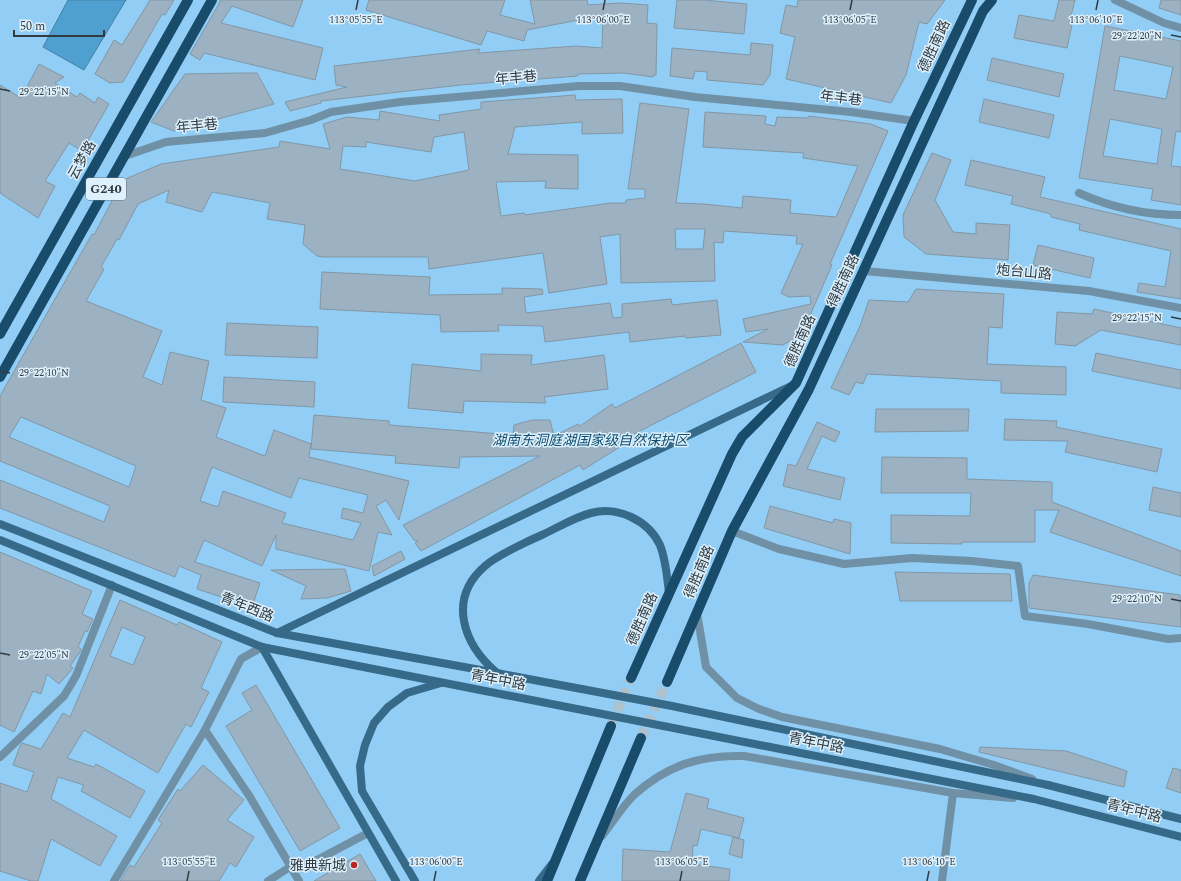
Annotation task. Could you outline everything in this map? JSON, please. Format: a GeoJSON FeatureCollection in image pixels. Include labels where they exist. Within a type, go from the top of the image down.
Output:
{"type":"FeatureCollection","features":[{"type":"Feature","properties":{"kind":"main road","name":"云梦路"},"geometry":{"type":"LineString","coordinates":[[0,334],[188,0]]}},
{"type":"Feature","properties":{"kind":"main road","name":"G240"},"geometry":{"type":"LineString","coordinates":[[0,377],[212,0]]}},
{"type":"Feature","properties":{"kind":"main road","name":"德胜南路"},"geometry":{"type":"LineString","coordinates":[[631,678],[732,454],[742,437],[796,384],[914,121],[972,0]]}},
{"type":"Feature","properties":{"kind":"main road","name":"得胜南路"},"geometry":{"type":"LineString","coordinates":[[667,682],[732,531],[809,389],[983,11],[992,0]]}},
{"type":"Feature","properties":{"kind":"main road"},"geometry":{"type":"LineString","coordinates":[[277,633],[796,384]]}},
{"type":"Feature","properties":{"kind":"main road"},"geometry":{"type":"LineString","coordinates":[[497,673],[484,661],[474,648],[463,622],[466,593],[474,578],[486,565],[538,537],[590,513],[606,510],[627,515],[640,522],[648,529],[660,546],[665,564],[669,593]]}},
{"type":"Feature","properties":{"kind":"main road","name":"青年西路"},"geometry":{"type":"LineString","coordinates":[[0,524],[277,633],[497,673]]}},
{"type":"Feature","properties":{"kind":"main road"},"geometry":{"type":"LineString","coordinates":[[0,540],[262,647],[445,683]]}},
{"type":"Feature","properties":{"kind":"main road"},"geometry":{"type":"LineString","coordinates":[[262,647],[396,881]]}},
{"type":"Feature","properties":{"kind":"main road","name":"青年中路"},"geometry":{"type":"LineString","coordinates":[[497,673],[672,706],[1048,785],[1181,819]]}},
{"type":"Feature","properties":{"kind":"main road"},"geometry":{"type":"LineString","coordinates":[[415,881],[362,791],[360,766],[365,745],[374,723],[388,707],[407,693],[445,683]]}},
{"type":"Feature","properties":{"kind":"main road","name":"青年中路"},"geometry":{"type":"LineString","coordinates":[[445,683],[1034,799],[1181,837]]}},
{"type":"Feature","properties":{"kind":"main road"},"geometry":{"type":"LineString","coordinates":[[547,881],[610,726]]}},
{"type":"Feature","properties":{"kind":"main road"},"geometry":{"type":"LineString","coordinates":[[580,881],[641,738]]}},
{"type":"Feature","properties":{"kind":"main road"},"geometry":{"type":"LineString","coordinates":[[539,881],[557,857]]}},
{"type":"Feature","properties":{"kind":"street"},"geometry":{"type":"LineString","coordinates":[[1115,0],[1164,24],[1181,28]]}},
{"type":"Feature","properties":{"kind":"street","name":"年丰巷"},"geometry":{"type":"LineString","coordinates":[[124,156],[166,142],[264,133],[311,120],[331,112],[400,102],[579,86],[620,86],[695,97],[851,112],[914,121]]}},
{"type":"Feature","properties":{"kind":"street"},"geometry":{"type":"LineString","coordinates":[[1079,193],[1101,203],[1165,215],[1181,215]]}},
{"type":"Feature","properties":{"kind":"street","name":"炮台山路"},"geometry":{"type":"LineString","coordinates":[[864,270],[1089,291],[1181,308]]}},
{"type":"Feature","properties":{"kind":"street"},"geometry":{"type":"LineString","coordinates":[[732,531],[779,549],[844,564],[912,558],[972,560],[1018,566],[1024,616],[1088,624],[1168,639],[1181,638]]}},
{"type":"Feature","properties":{"kind":"street"},"geometry":{"type":"LineString","coordinates":[[0,757],[64,696],[76,676],[112,585]]}},
{"type":"Feature","properties":{"kind":"street"},"geometry":{"type":"LineString","coordinates":[[697,613],[706,667],[736,698],[759,709],[782,717],[940,749],[994,765],[1048,785]]}},
{"type":"Feature","properties":{"kind":"street"},"geometry":{"type":"LineString","coordinates":[[114,881],[205,730],[240,659],[262,647]]}},
{"type":"Feature","properties":{"kind":"street"},"geometry":{"type":"LineString","coordinates":[[205,730],[250,797],[299,881]]}},
{"type":"Feature","properties":{"kind":"street"},"geometry":{"type":"LineString","coordinates":[[595,844],[633,796],[654,779],[673,768],[692,761],[723,756],[744,756],[953,793],[1034,799]]}},
{"type":"Feature","properties":{"kind":"street"},"geometry":{"type":"LineString","coordinates":[[942,881],[953,793]]}},
{"type":"Feature","properties":{"kind":"street"},"geometry":{"type":"LineString","coordinates":[[268,881],[290,867],[317,860],[368,833]]}},
{"type":"Feature","properties":{"kind":"green space","name":"湖南东洞庭湖国家级自然保护区"},"geometry":{"type":"Polygon","coordinates":[[[0,0],[1181,0],[1181,881],[0,881],[0,0]]]}},
{"type":"Feature","properties":{"kind":"shaded area"},"geometry":{"type":"Polygon","coordinates":[[[68,0],[126,0],[84,70],[43,47],[68,0]]]}},
{"type":"Feature","properties":{"kind":"building"},"geometry":{"type":"Polygon","coordinates":[[[150,0],[174,0],[165,15],[162,14],[123,82],[110,83],[95,74],[114,40],[122,45],[150,0]]]}},
{"type":"Feature","properties":{"kind":"building"},"geometry":{"type":"Polygon","coordinates":[[[220,0],[303,0],[293,27],[232,6],[221,23],[323,48],[315,80],[204,53],[200,60],[190,54],[220,0]]]}},
{"type":"Feature","properties":{"kind":"building"},"geometry":{"type":"Polygon","coordinates":[[[369,0],[505,0],[500,15],[535,24],[530,0],[587,0],[588,5],[620,3],[648,5],[647,23],[657,24],[656,75],[653,75],[653,77],[623,73],[578,74],[578,76],[460,85],[321,101],[321,103],[290,111],[285,102],[347,87],[336,85],[334,66],[480,49],[478,53],[576,46],[602,48],[603,19],[599,19],[599,16],[527,30],[524,41],[487,31],[481,45],[366,10],[369,0]]]}},
{"type":"Feature","properties":{"kind":"building"},"geometry":{"type":"Polygon","coordinates":[[[677,0],[704,0],[747,4],[744,34],[674,28],[677,0]]]}},
{"type":"Feature","properties":{"kind":"building"},"geometry":{"type":"Polygon","coordinates":[[[798,0],[945,0],[927,24],[919,22],[906,75],[891,103],[786,79],[795,37],[780,33],[786,5],[797,7],[798,0]]]}},
{"type":"Feature","properties":{"kind":"building"},"geometry":{"type":"Polygon","coordinates":[[[1059,0],[1075,0],[1069,24],[1072,25],[1067,48],[1014,38],[1019,15],[1054,21],[1059,0]]]}},
{"type":"Feature","properties":{"kind":"building"},"geometry":{"type":"Polygon","coordinates":[[[1161,0],[1181,0],[1181,15],[1159,8],[1161,0]]]}},
{"type":"Feature","properties":{"kind":"building"},"geometry":{"type":"Polygon","coordinates":[[[1105,26],[1181,41],[1181,132],[1176,131],[1171,166],[1181,167],[1181,205],[1151,200],[1153,189],[1079,178],[1105,26]],[[1120,56],[1114,90],[1166,99],[1173,67],[1120,56]],[[1110,119],[1103,156],[1157,164],[1162,129],[1110,119]]]}},
{"type":"Feature","properties":{"kind":"building"},"geometry":{"type":"Polygon","coordinates":[[[751,43],[773,45],[770,75],[763,85],[707,80],[707,72],[695,71],[693,79],[670,76],[672,48],[750,55],[751,43]]]}},
{"type":"Feature","properties":{"kind":"building"},"geometry":{"type":"Polygon","coordinates":[[[992,58],[1064,74],[1059,97],[987,80],[992,58]]]}},
{"type":"Feature","properties":{"kind":"building"},"geometry":{"type":"Polygon","coordinates":[[[39,64],[64,77],[55,83],[77,97],[80,93],[95,103],[98,97],[109,104],[82,151],[69,143],[45,181],[55,186],[38,218],[0,193],[0,85],[21,98],[39,64]]]}},
{"type":"Feature","properties":{"kind":"building"},"geometry":{"type":"Polygon","coordinates":[[[257,73],[274,104],[174,131],[151,122],[185,74],[257,73]]]}},
{"type":"Feature","properties":{"kind":"building"},"geometry":{"type":"Polygon","coordinates":[[[575,95],[576,100],[622,99],[623,133],[582,134],[582,122],[515,127],[508,154],[578,155],[578,189],[545,188],[546,181],[496,182],[501,216],[524,213],[525,215],[611,203],[626,203],[626,200],[645,198],[645,189],[628,189],[640,103],[689,109],[676,203],[742,208],[743,196],[791,200],[790,213],[836,217],[858,166],[803,158],[804,153],[703,147],[705,112],[766,116],[765,124],[775,126],[777,117],[808,118],[809,116],[871,124],[888,131],[830,264],[832,265],[811,313],[812,314],[801,334],[783,345],[743,342],[768,329],[746,332],[743,319],[811,304],[810,296],[789,297],[781,293],[803,244],[796,244],[797,236],[724,231],[723,243],[714,242],[715,281],[621,283],[620,234],[600,237],[607,284],[549,293],[543,253],[429,269],[428,257],[317,256],[303,244],[305,225],[267,219],[270,203],[212,192],[202,212],[166,202],[169,190],[138,204],[119,240],[117,239],[101,267],[104,269],[86,301],[162,331],[143,377],[162,385],[170,352],[209,361],[201,400],[226,408],[216,437],[265,456],[274,430],[311,444],[309,457],[409,481],[399,520],[386,500],[376,506],[392,535],[378,532],[369,571],[276,549],[276,535],[262,566],[204,540],[195,562],[260,583],[252,607],[197,589],[201,575],[179,566],[175,577],[0,508],[0,480],[104,522],[110,506],[0,461],[0,396],[92,234],[94,235],[123,180],[161,164],[279,147],[280,141],[330,149],[323,124],[347,117],[379,120],[380,111],[440,121],[439,115],[481,109],[481,102],[575,95]],[[464,132],[434,137],[431,152],[366,142],[366,147],[343,146],[340,169],[415,181],[469,170],[464,132]],[[675,229],[676,249],[703,249],[705,229],[675,229]],[[21,417],[9,437],[129,487],[136,466],[21,417]],[[212,467],[200,501],[218,507],[223,491],[286,513],[282,523],[353,540],[361,523],[341,518],[343,508],[363,513],[368,495],[299,478],[291,498],[212,467]]]}},
{"type":"Feature","properties":{"kind":"building"},"geometry":{"type":"Polygon","coordinates":[[[984,99],[1054,115],[1049,138],[979,122],[984,99]]]}},
{"type":"Feature","properties":{"kind":"building"},"geometry":{"type":"Polygon","coordinates":[[[932,153],[951,160],[935,200],[953,232],[976,234],[976,223],[1010,225],[1008,260],[926,254],[904,237],[903,215],[932,153]]]}},
{"type":"Feature","properties":{"kind":"building"},"geometry":{"type":"Polygon","coordinates":[[[971,160],[1045,177],[1040,197],[1181,229],[1181,299],[1137,292],[1139,283],[1165,287],[1171,251],[1079,230],[1080,224],[1051,217],[1051,214],[1011,204],[1013,196],[965,185],[971,160]]]}},
{"type":"Feature","properties":{"kind":"building"},"geometry":{"type":"Polygon","coordinates":[[[1038,245],[1094,258],[1090,278],[1033,265],[1038,245]]]}},
{"type":"Feature","properties":{"kind":"building"},"geometry":{"type":"Polygon","coordinates":[[[322,272],[430,277],[429,295],[502,294],[502,288],[542,289],[543,294],[524,297],[526,313],[610,303],[613,318],[622,317],[622,304],[671,299],[672,305],[717,300],[721,335],[686,338],[685,336],[630,342],[629,332],[545,342],[543,326],[498,325],[499,331],[441,332],[440,315],[320,309],[322,272]]]}},
{"type":"Feature","properties":{"kind":"building"},"geometry":{"type":"Polygon","coordinates":[[[916,289],[1004,294],[1002,328],[989,327],[987,364],[1066,367],[1066,395],[1001,393],[1001,381],[867,374],[863,384],[856,382],[849,395],[831,388],[860,326],[869,300],[908,302],[916,289]]]}},
{"type":"Feature","properties":{"kind":"building"},"geometry":{"type":"Polygon","coordinates":[[[1094,309],[1181,328],[1181,345],[1101,330],[1075,346],[1055,344],[1057,312],[1092,314],[1094,309]]]}},
{"type":"Feature","properties":{"kind":"building"},"geometry":{"type":"Polygon","coordinates":[[[227,323],[318,327],[317,358],[225,355],[227,323]]]}},
{"type":"Feature","properties":{"kind":"building"},"geometry":{"type":"Polygon","coordinates":[[[741,343],[756,372],[632,435],[634,438],[583,470],[580,465],[421,551],[415,543],[418,541],[414,540],[403,525],[540,456],[460,457],[459,468],[395,463],[396,456],[311,449],[314,415],[389,421],[389,425],[513,435],[514,425],[532,420],[550,420],[554,436],[578,424],[580,426],[612,404],[615,408],[741,343]]]}},
{"type":"Feature","properties":{"kind":"building"},"geometry":{"type":"Polygon","coordinates":[[[1096,353],[1181,370],[1181,389],[1092,371],[1096,353]]]}},
{"type":"Feature","properties":{"kind":"building"},"geometry":{"type":"Polygon","coordinates":[[[481,354],[532,355],[531,365],[604,355],[608,389],[544,397],[546,403],[464,401],[463,413],[408,408],[412,364],[481,371],[481,354]]]}},
{"type":"Feature","properties":{"kind":"building"},"geometry":{"type":"Polygon","coordinates":[[[224,377],[315,382],[314,407],[223,402],[224,377]]]}},
{"type":"Feature","properties":{"kind":"building"},"geometry":{"type":"Polygon","coordinates":[[[876,409],[969,409],[968,431],[875,432],[876,409]]]}},
{"type":"Feature","properties":{"kind":"building"},"geometry":{"type":"Polygon","coordinates":[[[1005,419],[1057,421],[1056,427],[1162,449],[1157,472],[1065,452],[1068,441],[1004,440],[1005,419]]]}},
{"type":"Feature","properties":{"kind":"building"},"geometry":{"type":"Polygon","coordinates":[[[817,422],[840,432],[835,442],[822,436],[807,469],[845,478],[840,500],[783,486],[788,464],[796,466],[817,422]]]}},
{"type":"Feature","properties":{"kind":"building"},"geometry":{"type":"Polygon","coordinates":[[[882,457],[967,458],[967,479],[1052,482],[1052,502],[1181,551],[1181,576],[1050,532],[1059,510],[1035,510],[1035,542],[962,542],[962,544],[891,543],[891,515],[970,516],[971,493],[881,493],[882,457]]]}},
{"type":"Feature","properties":{"kind":"building"},"geometry":{"type":"Polygon","coordinates":[[[1153,487],[1181,493],[1181,517],[1149,510],[1153,487]]]}},
{"type":"Feature","properties":{"kind":"building"},"geometry":{"type":"Polygon","coordinates":[[[770,506],[833,523],[834,519],[851,523],[850,554],[764,528],[770,506]]]}},
{"type":"Feature","properties":{"kind":"building"},"geometry":{"type":"Polygon","coordinates":[[[401,551],[405,559],[374,576],[372,566],[401,551]]]}},
{"type":"Feature","properties":{"kind":"building"},"geometry":{"type":"Polygon","coordinates":[[[0,552],[92,591],[82,614],[93,619],[87,632],[85,631],[78,647],[81,649],[80,652],[70,666],[73,668],[59,684],[47,674],[41,694],[33,691],[14,732],[0,725],[0,552]]]}},
{"type":"Feature","properties":{"kind":"building"},"geometry":{"type":"Polygon","coordinates":[[[345,569],[351,591],[327,598],[301,599],[306,586],[271,570],[345,569]]]}},
{"type":"Feature","properties":{"kind":"building"},"geometry":{"type":"Polygon","coordinates":[[[895,572],[1010,574],[1012,601],[900,601],[895,572]]]}},
{"type":"Feature","properties":{"kind":"building"},"geometry":{"type":"Polygon","coordinates":[[[1033,575],[1180,595],[1181,627],[1029,608],[1029,583],[1033,575]]]}},
{"type":"Feature","properties":{"kind":"building"},"geometry":{"type":"Polygon","coordinates":[[[120,600],[177,625],[179,622],[222,642],[201,688],[209,692],[191,727],[186,724],[158,773],[84,730],[67,758],[94,767],[96,764],[145,791],[130,818],[81,791],[84,785],[58,777],[51,799],[117,836],[100,866],[51,839],[38,881],[31,881],[0,871],[0,783],[27,792],[34,772],[13,765],[20,746],[22,743],[41,749],[63,713],[70,717],[120,600]],[[122,627],[110,656],[133,665],[145,637],[122,627]]]}},
{"type":"Feature","properties":{"kind":"building"},"geometry":{"type":"Polygon","coordinates":[[[256,685],[340,828],[300,851],[226,726],[252,710],[242,693],[256,685]]]}},
{"type":"Feature","properties":{"kind":"building"},"geometry":{"type":"Polygon","coordinates":[[[980,747],[1066,751],[1127,771],[1124,787],[979,752],[980,747]]]}},
{"type":"Feature","properties":{"kind":"building"},"geometry":{"type":"Polygon","coordinates":[[[203,765],[244,800],[227,820],[254,837],[236,867],[230,863],[219,881],[120,881],[130,865],[134,867],[162,823],[158,820],[178,789],[180,791],[203,765]]]}},
{"type":"Feature","properties":{"kind":"building"},"geometry":{"type":"Polygon","coordinates":[[[1173,768],[1181,770],[1181,793],[1166,788],[1173,768]]]}},
{"type":"Feature","properties":{"kind":"building"},"geometry":{"type":"Polygon","coordinates":[[[686,793],[709,799],[707,808],[744,818],[739,838],[701,829],[697,846],[693,845],[692,864],[730,869],[729,881],[622,881],[623,849],[670,852],[686,793]]]}},
{"type":"Feature","properties":{"kind":"building"},"geometry":{"type":"Polygon","coordinates":[[[733,837],[744,840],[742,858],[729,854],[733,837]]]}},
{"type":"Feature","properties":{"kind":"building","name":"雅典新城"},"geometry":{"type":"Polygon","coordinates":[[[360,854],[376,881],[314,881],[360,854]]]}},
{"type":"Feature","properties":{"kind":"tunnel"},"geometry":{"type":"LineString","coordinates":[[611,725],[631,678]]}},
{"type":"Feature","properties":{"kind":"tunnel"},"geometry":{"type":"LineString","coordinates":[[641,738],[667,682]]}},
{"type":"Feature","properties":{"kind":"place","name":"雅典新城"},"geometry":{"type":"Point","coordinates":[354,865]}}]}
